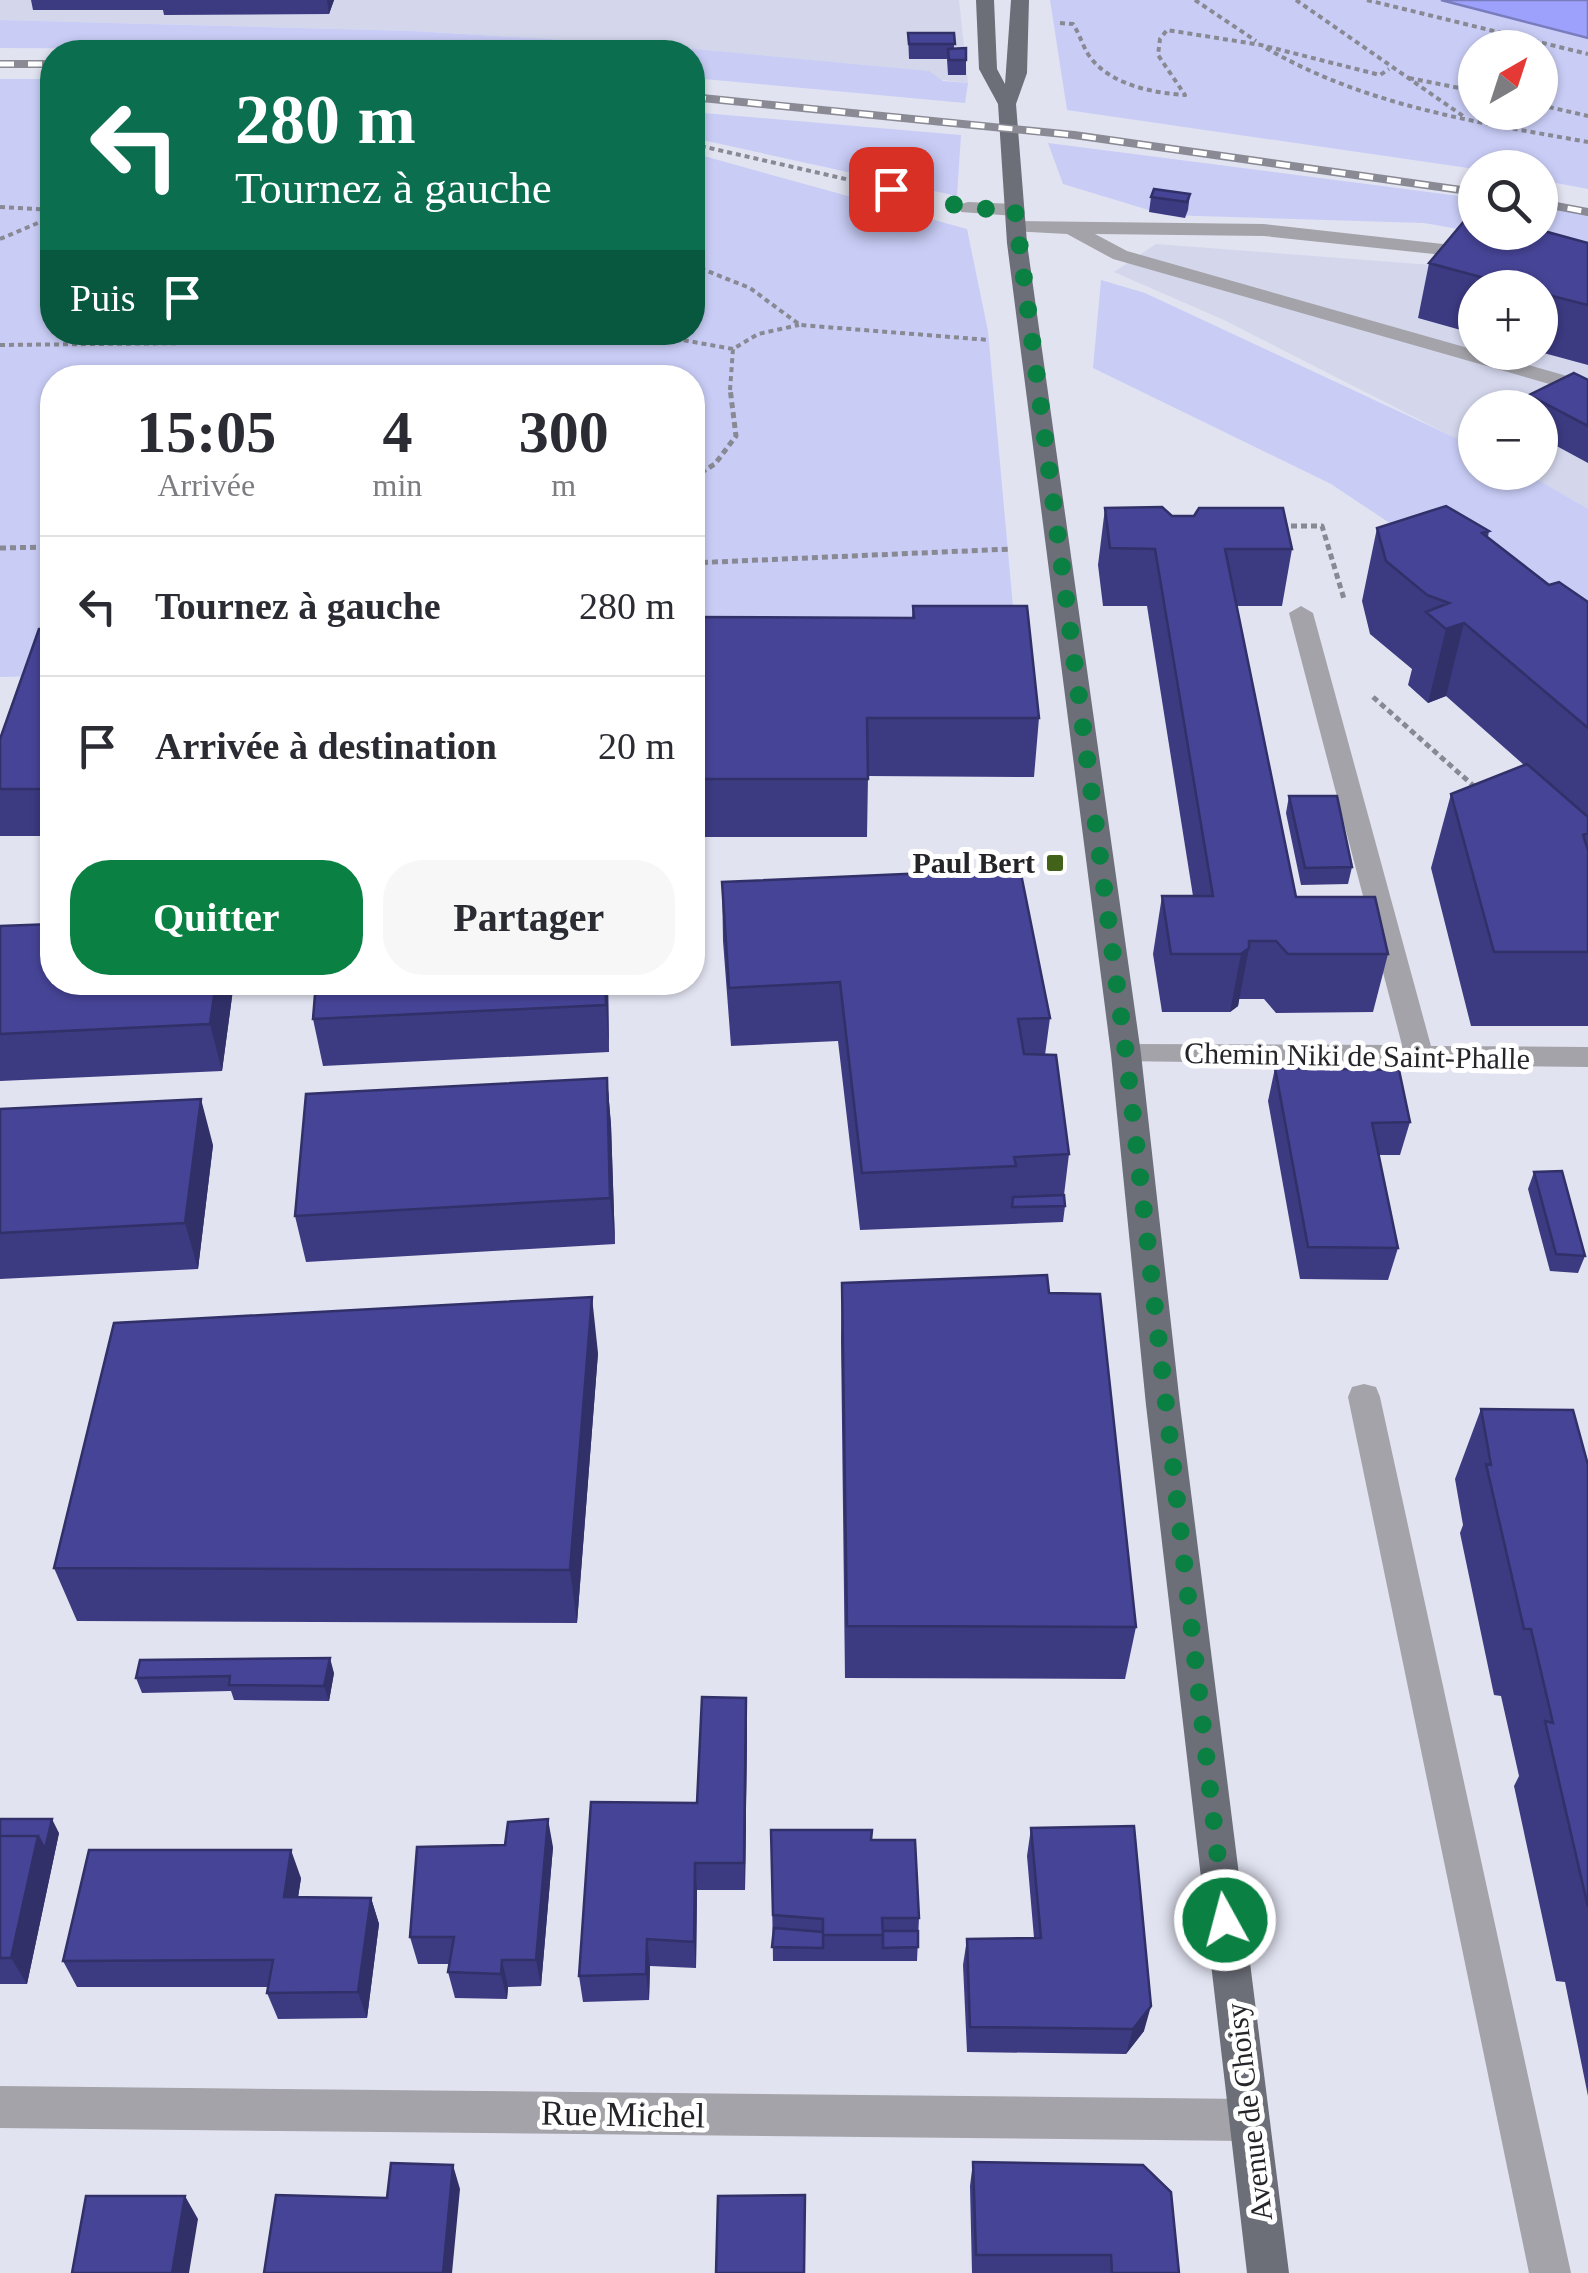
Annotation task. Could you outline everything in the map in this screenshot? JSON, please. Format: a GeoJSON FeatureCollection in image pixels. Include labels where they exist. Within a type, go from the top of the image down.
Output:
{"type":"FeatureCollection","features":[{"type":"Feature","properties":{"kind":"main road","name":"Avenue de Choisy"},"geometry":{"type":"LineString","coordinates":[[984,0],[988,69],[1007,104],[1030,342],[1058,526],[1126,1054],[1247,2120],[1268,2273]]}},
{"type":"Feature","properties":{"kind":"main road","name":"Avenue de Choisy"},"geometry":{"type":"LineString","coordinates":[[1007,104],[1018,73],[1020,0]]}},
{"type":"Feature","properties":{"kind":"street"},"geometry":{"type":"LineString","coordinates":[[968,208],[1068,228],[1264,230],[1502,255]]}},
{"type":"Feature","properties":{"kind":"street"},"geometry":{"type":"LineString","coordinates":[[1068,228],[1120,255],[1588,389]]}},
{"type":"Feature","properties":{"kind":"street"},"geometry":{"type":"LineString","coordinates":[[1301,613],[1419,1054]]}},
{"type":"Feature","properties":{"kind":"street","name":"Chemin Niki de Saint-Phalle"},"geometry":{"type":"LineString","coordinates":[[1126,1054],[1588,1058]]}},
{"type":"Feature","properties":{"kind":"street"},"geometry":{"type":"LineString","coordinates":[[1364,1397],[1550,2273]]}},
{"type":"Feature","properties":{"kind":"street","name":"Rue Michel"},"geometry":{"type":"LineString","coordinates":[[0,2107],[1247,2120]]}},
{"type":"Feature","properties":{"kind":"path"},"geometry":{"type":"LineString","coordinates":[[1195,0],[1329,83],[1458,117]]}},
{"type":"Feature","properties":{"kind":"path"},"geometry":{"type":"LineString","coordinates":[[1296,0],[1389,69],[1458,114]]}},
{"type":"Feature","properties":{"kind":"path"},"geometry":{"type":"LineString","coordinates":[[1367,0],[1588,54]]}},
{"type":"Feature","properties":{"kind":"path"},"geometry":{"type":"LineString","coordinates":[[1042,22],[1073,24],[1083,36],[1088,56],[1104,69],[1172,95],[1185,95],[1157,58],[1156,44],[1167,30],[1262,45],[1380,75],[1389,69]]}},
{"type":"Feature","properties":{"kind":"path"},"geometry":{"type":"LineString","coordinates":[[1403,78],[1458,88]]}},
{"type":"Feature","properties":{"kind":"path"},"geometry":{"type":"LineString","coordinates":[[1558,109],[1588,116]]}},
{"type":"Feature","properties":{"kind":"path"},"geometry":{"type":"LineString","coordinates":[[1523,130],[1588,142]]}},
{"type":"Feature","properties":{"kind":"path"},"geometry":{"type":"LineString","coordinates":[[705,147],[968,208]]}},
{"type":"Feature","properties":{"kind":"path"},"geometry":{"type":"LineString","coordinates":[[0,207],[40,209]]}},
{"type":"Feature","properties":{"kind":"path"},"geometry":{"type":"LineString","coordinates":[[0,239],[40,222]]}},
{"type":"Feature","properties":{"kind":"path"},"geometry":{"type":"LineString","coordinates":[[705,268],[728,274],[783,308],[800,325]]}},
{"type":"Feature","properties":{"kind":"path"},"geometry":{"type":"LineString","coordinates":[[705,344],[734,349],[758,334],[800,325],[1030,342]]}},
{"type":"Feature","properties":{"kind":"path"},"geometry":{"type":"LineString","coordinates":[[0,345],[40,345]]}},
{"type":"Feature","properties":{"kind":"path"},"geometry":{"type":"LineString","coordinates":[[705,470],[715,464],[736,436],[728,374],[734,349]]}},
{"type":"Feature","properties":{"kind":"path"},"geometry":{"type":"LineString","coordinates":[[705,562],[1022,549],[1017,526],[1058,526]]}},
{"type":"Feature","properties":{"kind":"path"},"geometry":{"type":"LineString","coordinates":[[0,548],[40,547]]}},
{"type":"Feature","properties":{"kind":"shaded area"},"geometry":{"type":"Polygon","coordinates":[[[0,0],[959,0],[968,83],[705,51],[705,40],[566,40],[413,31],[0,20],[0,0]]]}},
{"type":"Feature","properties":{"kind":"shaded area"},"geometry":{"type":"Polygon","coordinates":[[[1050,0],[1588,0],[1588,189],[1558,183],[1558,150],[1458,150],[1458,167],[1067,110],[1050,0]]]}},
{"type":"Feature","properties":{"kind":"shaded area"},"geometry":{"type":"Polygon","coordinates":[[[0,20],[413,31],[566,40],[40,40],[40,48],[0,48],[0,20]]]}},
{"type":"Feature","properties":{"kind":"shaded area"},"geometry":{"type":"Polygon","coordinates":[[[705,50],[929,71],[943,81],[968,83],[965,103],[705,79],[705,50]]]}},
{"type":"Feature","properties":{"kind":"shaded area"},"geometry":{"type":"Polygon","coordinates":[[[0,79],[40,79],[40,345],[705,345],[705,156],[967,229],[988,331],[1018,662],[705,667],[705,365],[40,365],[40,676],[0,677],[0,79]]]}},
{"type":"Feature","properties":{"kind":"shaded area"},"geometry":{"type":"Polygon","coordinates":[[[705,113],[961,135],[957,196],[705,141],[705,113]]]}},
{"type":"Feature","properties":{"kind":"shaded area"},"geometry":{"type":"Polygon","coordinates":[[[1048,143],[1458,196],[1458,229],[1424,223],[1165,215],[1063,184],[1048,143]]]}},
{"type":"Feature","properties":{"kind":"shaded area"},"geometry":{"type":"Polygon","coordinates":[[[1558,210],[1588,214],[1588,254],[1558,240],[1558,210]]]}},
{"type":"Feature","properties":{"kind":"shaded area"},"geometry":{"type":"Polygon","coordinates":[[[1156,244],[1484,270],[1458,270],[1458,370],[1558,370],[1558,283],[1588,288],[1588,512],[1550,490],[1558,490],[1558,390],[1458,390],[1458,439],[1224,320],[1114,272],[1156,244]]]}},
{"type":"Feature","properties":{"kind":"shaded area"},"geometry":{"type":"Polygon","coordinates":[[[1101,280],[1145,293],[1458,439],[1458,490],[1555,490],[1588,509],[1588,655],[1331,484],[1093,368],[1101,280]]]}},
{"type":"Feature","properties":{"kind":"water"},"geometry":{"type":"Polygon","coordinates":[[[1441,0],[1588,0],[1588,38],[1441,0]]]}},
{"type":"Feature","properties":{"kind":"building"},"geometry":{"type":"Polygon","coordinates":[[[908,33],[954,33],[955,44],[909,44],[908,33]]]}},
{"type":"Feature","properties":{"kind":"building"},"geometry":{"type":"Polygon","coordinates":[[[966,48],[966,60],[949,60],[948,49],[966,48]]]}},
{"type":"Feature","properties":{"kind":"building"},"geometry":{"type":"Polygon","coordinates":[[[1154,189],[1190,194],[1187,202],[1151,197],[1154,189]]]}},
{"type":"Feature","properties":{"kind":"building"},"geometry":{"type":"Polygon","coordinates":[[[1458,228],[1458,250],[1558,250],[1558,235],[1588,243],[1588,305],[1558,298],[1558,270],[1458,271],[1429,263],[1458,228]]]}},
{"type":"Feature","properties":{"kind":"building"},"geometry":{"type":"Polygon","coordinates":[[[1574,373],[1588,380],[1588,426],[1558,410],[1558,390],[1539,390],[1574,373]]]}},
{"type":"Feature","properties":{"kind":"building"},"geometry":{"type":"Polygon","coordinates":[[[1446,506],[1489,531],[1482,533],[1549,585],[1559,582],[1588,602],[1588,728],[1464,623],[1446,629],[1426,612],[1449,603],[1427,595],[1386,561],[1377,528],[1446,506]]]}},
{"type":"Feature","properties":{"kind":"building"},"geometry":{"type":"Polygon","coordinates":[[[1162,507],[1172,516],[1194,516],[1199,508],[1283,508],[1292,549],[1225,549],[1296,897],[1375,897],[1388,954],[1288,954],[1276,941],[1249,941],[1249,948],[1241,954],[1171,954],[1162,896],[1213,896],[1155,549],[1110,548],[1105,508],[1162,507]]]}},
{"type":"Feature","properties":{"kind":"building"},"geometry":{"type":"Polygon","coordinates":[[[913,606],[1027,606],[1039,718],[867,718],[868,779],[705,779],[705,617],[914,618],[913,606]]]}},
{"type":"Feature","properties":{"kind":"building"},"geometry":{"type":"Polygon","coordinates":[[[40,629],[40,789],[0,789],[0,739],[40,629]]]}},
{"type":"Feature","properties":{"kind":"building"},"geometry":{"type":"Polygon","coordinates":[[[1527,764],[1588,817],[1588,833],[1583,835],[1588,850],[1588,952],[1494,952],[1451,794],[1527,764]]]}},
{"type":"Feature","properties":{"kind":"building"},"geometry":{"type":"Polygon","coordinates":[[[1289,796],[1337,796],[1352,867],[1305,868],[1289,796]]]}},
{"type":"Feature","properties":{"kind":"building"},"geometry":{"type":"Polygon","coordinates":[[[1020,869],[1050,1018],[1018,1019],[1024,1054],[1056,1055],[1069,1154],[1014,1157],[1016,1166],[862,1173],[840,982],[729,988],[722,882],[1020,869]]]}},
{"type":"Feature","properties":{"kind":"building"},"geometry":{"type":"Polygon","coordinates":[[[40,924],[40,995],[214,995],[210,1024],[0,1034],[0,926],[40,924]]]}},
{"type":"Feature","properties":{"kind":"building"},"geometry":{"type":"Polygon","coordinates":[[[315,995],[606,995],[606,1005],[313,1019],[315,995]]]}},
{"type":"Feature","properties":{"kind":"building"},"geometry":{"type":"Polygon","coordinates":[[[1275,1068],[1399,1070],[1410,1122],[1372,1123],[1398,1248],[1308,1247],[1275,1068]]]}},
{"type":"Feature","properties":{"kind":"building"},"geometry":{"type":"Polygon","coordinates":[[[607,1078],[610,1198],[295,1216],[306,1094],[607,1078]]]}},
{"type":"Feature","properties":{"kind":"building"},"geometry":{"type":"Polygon","coordinates":[[[201,1099],[185,1223],[0,1233],[0,1109],[201,1099]]]}},
{"type":"Feature","properties":{"kind":"building"},"geometry":{"type":"Polygon","coordinates":[[[1562,1171],[1585,1256],[1556,1254],[1534,1172],[1562,1171]]]}},
{"type":"Feature","properties":{"kind":"building"},"geometry":{"type":"Polygon","coordinates":[[[1064,1195],[1065,1206],[1012,1207],[1013,1197],[1064,1195]]]}},
{"type":"Feature","properties":{"kind":"building"},"geometry":{"type":"Polygon","coordinates":[[[1047,1275],[1049,1293],[1100,1294],[1136,1627],[847,1626],[842,1283],[1047,1275]]]}},
{"type":"Feature","properties":{"kind":"building"},"geometry":{"type":"Polygon","coordinates":[[[592,1297],[570,1570],[54,1568],[114,1323],[592,1297]]]}},
{"type":"Feature","properties":{"kind":"building"},"geometry":{"type":"Polygon","coordinates":[[[1481,1409],[1573,1410],[1588,1465],[1588,1907],[1545,1721],[1553,1723],[1531,1629],[1524,1629],[1486,1464],[1491,1465],[1481,1409]]]}},
{"type":"Feature","properties":{"kind":"building"},"geometry":{"type":"Polygon","coordinates":[[[330,1658],[324,1686],[229,1685],[230,1676],[136,1678],[140,1660],[330,1658]]]}},
{"type":"Feature","properties":{"kind":"building"},"geometry":{"type":"Polygon","coordinates":[[[702,1697],[746,1698],[744,1863],[695,1863],[694,1942],[647,1939],[646,1974],[579,1976],[591,1802],[697,1803],[702,1697]]]}},
{"type":"Feature","properties":{"kind":"building"},"geometry":{"type":"Polygon","coordinates":[[[0,1819],[52,1819],[45,1849],[38,1836],[0,1836],[0,1819]]]}},
{"type":"Feature","properties":{"kind":"building"},"geometry":{"type":"Polygon","coordinates":[[[548,1819],[536,1960],[502,1960],[501,1974],[448,1972],[454,1937],[410,1937],[417,1847],[505,1845],[508,1822],[548,1819]]]}},
{"type":"Feature","properties":{"kind":"building"},"geometry":{"type":"Polygon","coordinates":[[[1134,1826],[1151,2006],[1133,2029],[970,2027],[967,1939],[1041,1938],[1031,1828],[1134,1826]]]}},
{"type":"Feature","properties":{"kind":"building"},"geometry":{"type":"Polygon","coordinates":[[[771,1830],[872,1830],[871,1840],[915,1840],[919,1918],[882,1918],[883,1935],[823,1935],[823,1919],[773,1915],[771,1830]]]}},
{"type":"Feature","properties":{"kind":"building"},"geometry":{"type":"Polygon","coordinates":[[[0,1836],[38,1836],[11,1958],[0,1958],[0,1836]]]}},
{"type":"Feature","properties":{"kind":"building"},"geometry":{"type":"Polygon","coordinates":[[[89,1850],[291,1850],[284,1897],[371,1898],[358,1992],[267,1993],[273,1960],[63,1961],[89,1850]]]}},
{"type":"Feature","properties":{"kind":"building"},"geometry":{"type":"Polygon","coordinates":[[[774,1928],[823,1932],[823,1948],[772,1947],[774,1928]]]}},
{"type":"Feature","properties":{"kind":"building"},"geometry":{"type":"Polygon","coordinates":[[[883,1931],[918,1931],[918,1947],[883,1948],[883,1931]]]}},
{"type":"Feature","properties":{"kind":"building"},"geometry":{"type":"Polygon","coordinates":[[[973,2162],[1143,2165],[1171,2192],[1179,2273],[1112,2273],[1111,2255],[976,2255],[973,2162]]]}},
{"type":"Feature","properties":{"kind":"building"},"geometry":{"type":"Polygon","coordinates":[[[391,2163],[453,2165],[443,2273],[264,2273],[276,2195],[387,2198],[391,2163]]]}},
{"type":"Feature","properties":{"kind":"building"},"geometry":{"type":"Polygon","coordinates":[[[805,2195],[804,2273],[716,2273],[718,2196],[805,2195]]]}},
{"type":"Feature","properties":{"kind":"building"},"geometry":{"type":"Polygon","coordinates":[[[86,2196],[185,2196],[172,2273],[72,2273],[86,2196]]]}},
{"type":"Feature","properties":{"kind":"railway"},"geometry":{"type":"LineString","coordinates":[[0,64],[40,64]]}},
{"type":"Feature","properties":{"kind":"railway"},"geometry":{"type":"LineString","coordinates":[[705,98],[1074,135],[1458,190]]}},
{"type":"Feature","properties":{"kind":"railway"},"geometry":{"type":"LineString","coordinates":[[1558,206],[1588,212]]}},
{"type":"Feature","properties":{"kind":"place","name":"Paul Bert"},"geometry":{"type":"Point","coordinates":[1055,863]}},
{"type":"Feature","properties":{"kind":"route"},"geometry":{"type":"LineString","coordinates":[[891,189],[968,208],[1015,210],[1126,1054],[1158,1369],[1225,1920]]}}]}
